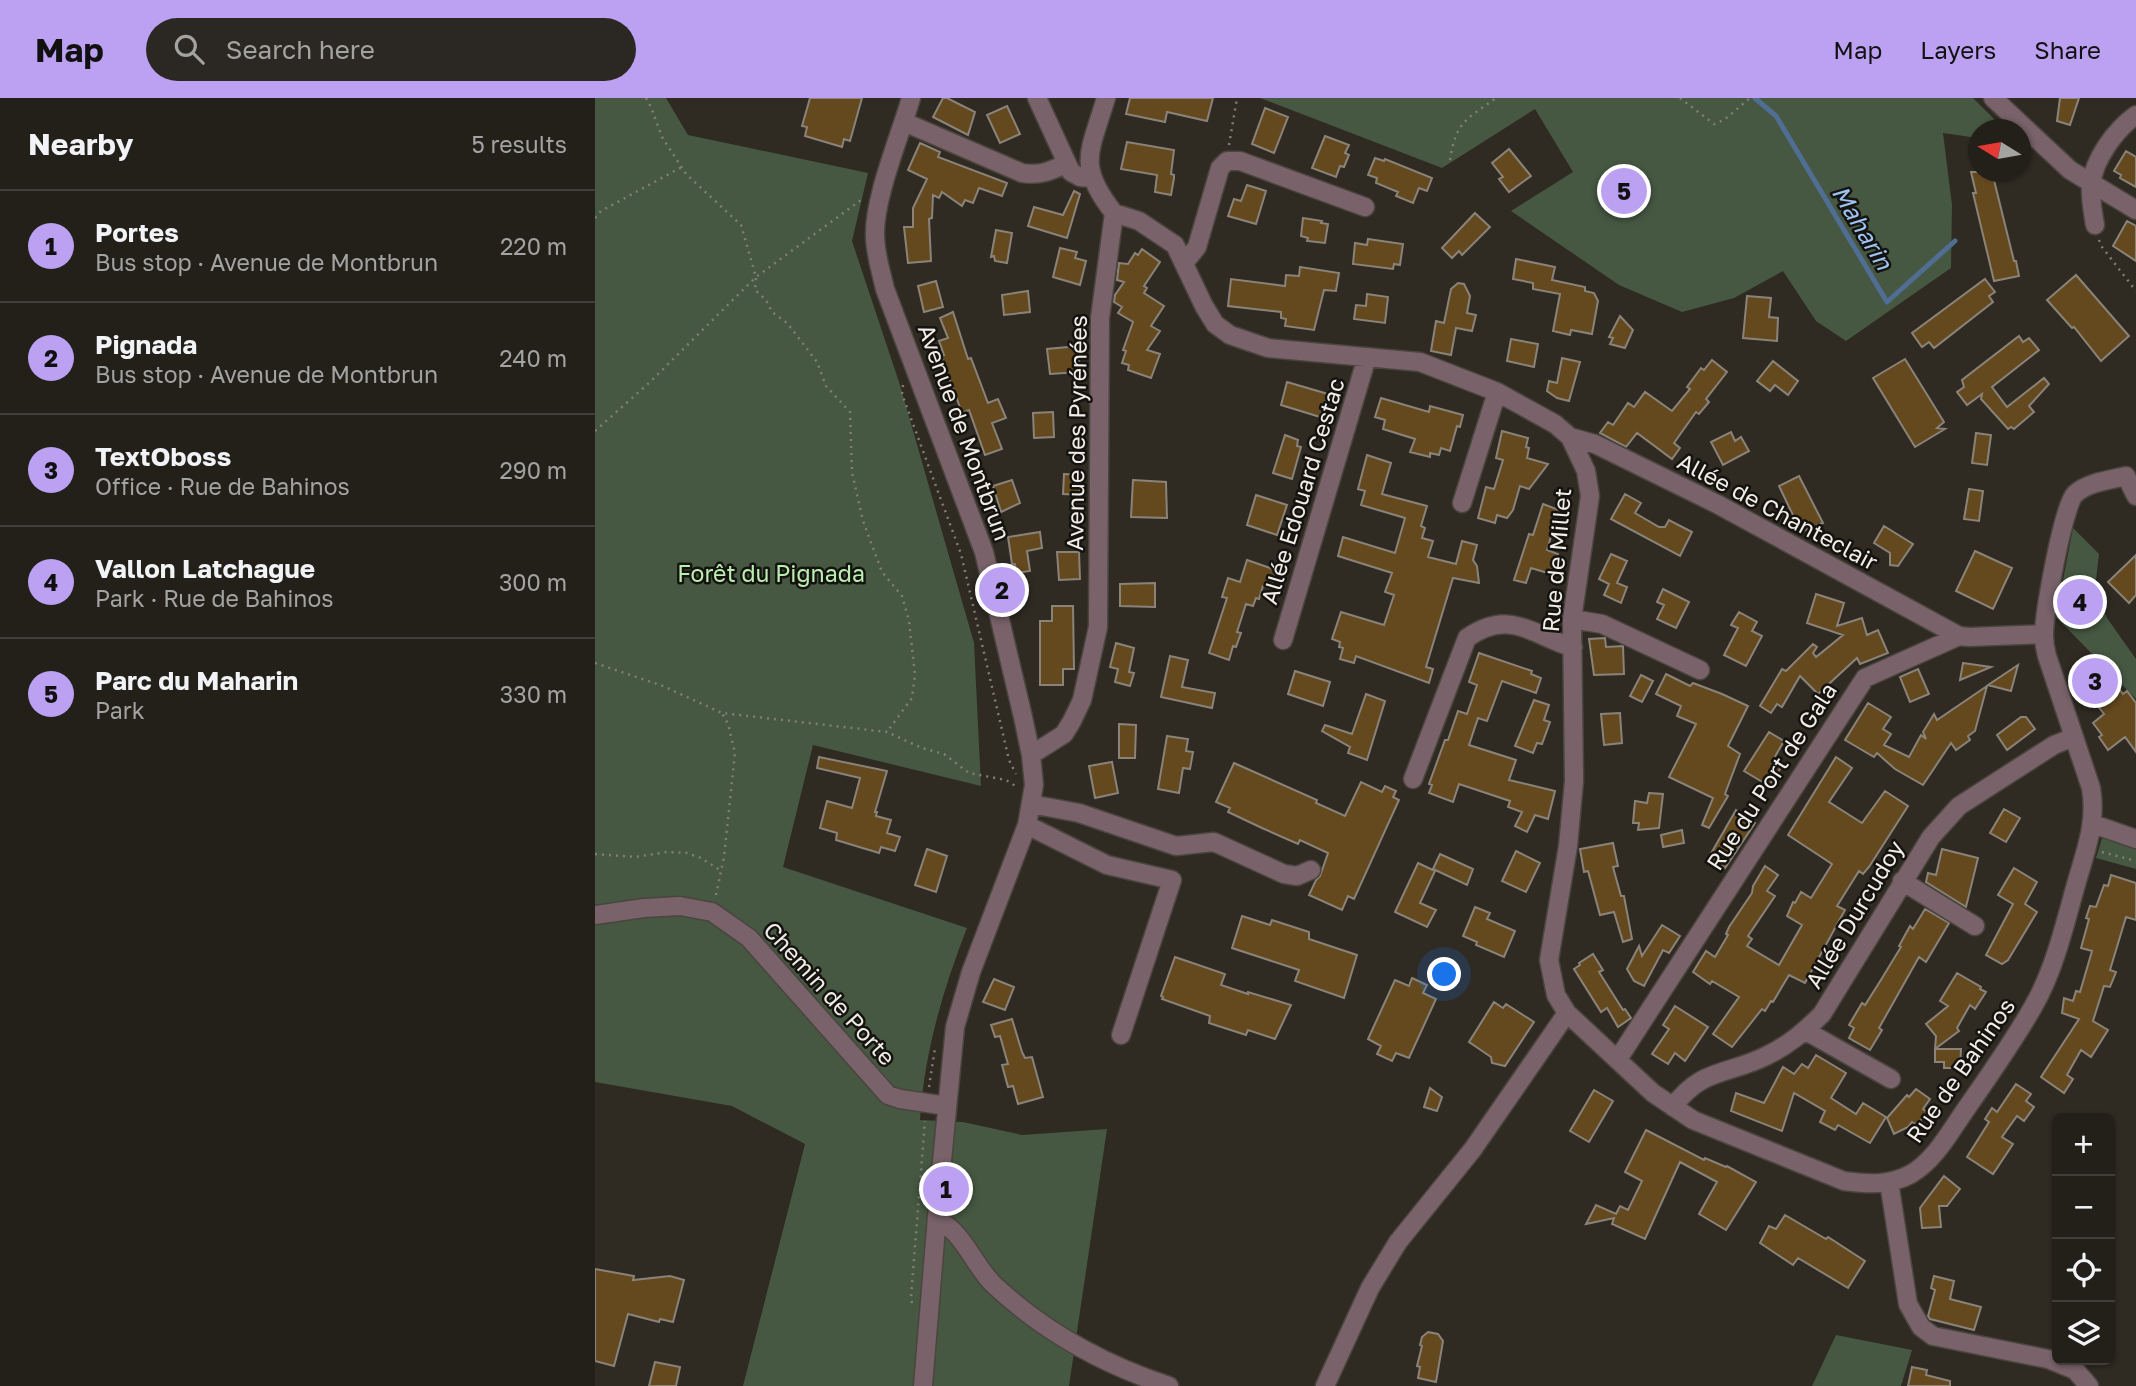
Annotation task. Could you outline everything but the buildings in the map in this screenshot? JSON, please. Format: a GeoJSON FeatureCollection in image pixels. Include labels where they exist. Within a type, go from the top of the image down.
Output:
{"type":"FeatureCollection","features":[{"type":"Feature","properties":{"kind":"street","name":"Avenue de Montbrun"},"geometry":{"type":"LineString","coordinates":[[911,98],[877,207],[874,233],[876,254],[885,289],[984,552],[1031,755],[1034,785],[1027,825],[963,998],[955,1027],[923,1386]]}},
{"type":"Feature","properties":{"kind":"street"},"geometry":{"type":"LineString","coordinates":[[1037,98],[1071,172],[1080,177],[1091,178]]}},
{"type":"Feature","properties":{"kind":"street"},"geometry":{"type":"LineString","coordinates":[[1106,98],[1088,164],[1097,193],[1114,213]]}},
{"type":"Feature","properties":{"kind":"street"},"geometry":{"type":"LineString","coordinates":[[1993,98],[2070,170],[2136,209]]}},
{"type":"Feature","properties":{"kind":"street"},"geometry":{"type":"LineString","coordinates":[[2095,225],[2091,199],[2092,182],[2105,147],[2136,115]]}},
{"type":"Feature","properties":{"kind":"street"},"geometry":{"type":"LineString","coordinates":[[904,122],[1022,173],[1037,175],[1067,163]]}},
{"type":"Feature","properties":{"kind":"street"},"geometry":{"type":"LineString","coordinates":[[1185,262],[1198,247],[1220,168],[1227,161],[1240,161],[1365,206]]}},
{"type":"Feature","properties":{"kind":"street","name":"Avenue des Pyrénées"},"geometry":{"type":"LineString","coordinates":[[1031,755],[1064,734],[1072,721],[1082,700],[1098,627],[1100,318],[1114,213]]}},
{"type":"Feature","properties":{"kind":"street","name":"Rue de Millet"},"geometry":{"type":"LineString","coordinates":[[1114,213],[1139,221],[1175,246],[1215,324],[1230,335],[1268,348],[1420,362],[1497,392],[1555,424],[1570,437],[1586,471],[1590,496],[1572,619],[1574,781],[1566,859],[1549,960],[1556,995],[1567,1013]]}},
{"type":"Feature","properties":{"kind":"street","name":"Allée Edouard Cestac"},"geometry":{"type":"LineString","coordinates":[[1283,640],[1367,357]]}},
{"type":"Feature","properties":{"kind":"street"},"geometry":{"type":"LineString","coordinates":[[1462,503],[1497,392]]}},
{"type":"Feature","properties":{"kind":"street","name":"Allée de Chanteclair"},"geometry":{"type":"LineString","coordinates":[[1570,437],[1595,444],[1717,504],[1959,635]]}},
{"type":"Feature","properties":{"kind":"street","name":"Rue de Bahinos"},"geometry":{"type":"LineString","coordinates":[[1567,1013],[1653,1093],[1692,1120],[1844,1181],[1867,1184],[1889,1182],[1910,1174],[1926,1163],[1982,1087],[2034,1006],[2060,942],[2093,824],[2094,802],[2047,656],[2044,634],[2064,521],[2071,499],[2083,489],[2131,475],[2136,496]]}},
{"type":"Feature","properties":{"kind":"street"},"geometry":{"type":"LineString","coordinates":[[1572,619],[1602,624],[1700,670]]}},
{"type":"Feature","properties":{"kind":"street"},"geometry":{"type":"LineString","coordinates":[[1413,779],[1467,638],[1480,629],[1507,623],[1573,647]]}},
{"type":"Feature","properties":{"kind":"street","name":"Rue du Port de Gala"},"geometry":{"type":"LineString","coordinates":[[1618,1059],[1865,678],[1959,635],[1969,637],[2044,634]]}},
{"type":"Feature","properties":{"kind":"street","name":"Allée Durcudoy"},"geometry":{"type":"LineString","coordinates":[[1673,1107],[1685,1090],[1707,1077],[1764,1057],[1793,1042],[1806,1031],[1822,1014],[1931,837],[1959,806],[2054,745],[2074,737]]}},
{"type":"Feature","properties":{"kind":"street"},"geometry":{"type":"LineString","coordinates":[[1031,804],[1079,813],[1176,846],[1214,842],[1284,874],[1297,876],[1311,870]]}},
{"type":"Feature","properties":{"kind":"street"},"geometry":{"type":"LineString","coordinates":[[2093,824],[2136,839]]}},
{"type":"Feature","properties":{"kind":"street"},"geometry":{"type":"LineString","coordinates":[[1027,825],[1107,865],[1172,880],[1121,1035]]}},
{"type":"Feature","properties":{"kind":"street"},"geometry":{"type":"LineString","coordinates":[[1902,881],[1975,926]]}},
{"type":"Feature","properties":{"kind":"street","name":"Chemin de Porte"},"geometry":{"type":"LineString","coordinates":[[595,915],[680,906],[712,912],[749,938],[888,1094],[900,1099],[947,1106]]}},
{"type":"Feature","properties":{"kind":"street"},"geometry":{"type":"LineString","coordinates":[[1325,1386],[1370,1288],[1398,1242],[1473,1149],[1567,1013]]}},
{"type":"Feature","properties":{"kind":"street"},"geometry":{"type":"LineString","coordinates":[[1806,1031],[1891,1079]]}},
{"type":"Feature","properties":{"kind":"street"},"geometry":{"type":"LineString","coordinates":[[1889,1182],[1908,1304],[1921,1327],[1933,1336],[2047,1359],[2075,1370],[2089,1386]]}},
{"type":"Feature","properties":{"kind":"street"},"geometry":{"type":"LineString","coordinates":[[937,1220],[951,1228],[991,1282],[1041,1324],[1129,1373],[1169,1386]]}},
{"type":"Feature","properties":{"kind":"path"},"geometry":{"type":"LineString","coordinates":[[646,98],[662,137],[686,174],[741,225],[756,277],[755,289],[766,300],[772,312],[787,323],[798,337],[817,362],[826,386],[850,412],[852,472],[863,521],[882,572],[902,596],[909,621],[915,675],[912,698],[887,732]]}},
{"type":"Feature","properties":{"kind":"path"},"geometry":{"type":"LineString","coordinates":[[1220,168],[1230,142],[1237,98]]}},
{"type":"Feature","properties":{"kind":"path"},"geometry":{"type":"LineString","coordinates":[[1450,160],[1456,131],[1461,123],[1496,98]]}},
{"type":"Feature","properties":{"kind":"path"},"geometry":{"type":"LineString","coordinates":[[1680,98],[1714,124],[1724,120],[1750,98]]}},
{"type":"Feature","properties":{"kind":"path"},"geometry":{"type":"LineString","coordinates":[[595,218],[601,211],[683,167]]}},
{"type":"Feature","properties":{"kind":"path"},"geometry":{"type":"LineString","coordinates":[[595,430],[650,382],[756,277],[856,202],[866,199]]}},
{"type":"Feature","properties":{"kind":"path"},"geometry":{"type":"LineString","coordinates":[[2095,225],[2102,247],[2136,291]]}},
{"type":"Feature","properties":{"kind":"path"},"geometry":{"type":"LineString","coordinates":[[595,663],[663,686],[722,713],[887,732],[922,748],[944,754],[969,773],[1006,780],[1019,788],[1020,782],[1009,760],[964,563],[902,394],[903,377]]}},
{"type":"Feature","properties":{"kind":"path"},"geometry":{"type":"LineString","coordinates":[[712,912],[721,870],[735,753],[728,724],[722,713]]}},
{"type":"Feature","properties":{"kind":"path"},"geometry":{"type":"LineString","coordinates":[[2099,851],[2136,861]]}},
{"type":"Feature","properties":{"kind":"path"},"geometry":{"type":"LineString","coordinates":[[595,855],[687,853],[721,870]]}},
{"type":"Feature","properties":{"kind":"path"},"geometry":{"type":"LineString","coordinates":[[927,1097],[930,1066],[936,1045]]}},
{"type":"Feature","properties":{"kind":"green space","name":"Forêt du Pignada"},"geometry":{"type":"Polygon","coordinates":[[[595,98],[666,98],[688,135],[868,173],[852,241],[899,382],[974,643],[981,786],[813,745],[783,867],[967,928],[950,974],[930,1046],[920,1120],[963,1122],[1022,1135],[1107,1129],[1069,1386],[743,1386],[805,1144],[732,1106],[595,1082],[595,98]]]}},
{"type":"Feature","properties":{"kind":"green space"},"geometry":{"type":"Polygon","coordinates":[[[1260,98],[1973,98],[1994,119],[1968,119],[1968,137],[1943,133],[1952,205],[1951,268],[1846,341],[1816,321],[1783,271],[1734,298],[1682,312],[1619,285],[1511,211],[1573,172],[1535,109],[1442,168],[1260,98]]]}},
{"type":"Feature","properties":{"kind":"green space"},"geometry":{"type":"Polygon","coordinates":[[[2073,528],[2099,554],[2095,588],[2107,618],[2136,659],[2136,699],[2056,617],[2073,528]]]}},
{"type":"Feature","properties":{"kind":"green space"},"geometry":{"type":"Polygon","coordinates":[[[2103,835],[2136,845],[2136,869],[2096,858],[2103,835]]]}},
{"type":"Feature","properties":{"kind":"green space"},"geometry":{"type":"Polygon","coordinates":[[[1836,1335],[1912,1350],[1901,1386],[1812,1386],[1836,1335]]]}},
{"type":"Feature","properties":{"kind":"waterway","name":"Maharin"},"geometry":{"type":"LineString","coordinates":[[1755,98],[1776,116],[1887,302],[1955,241]]}},
{"type":"Feature","properties":{"kind":"place","name":"Parc du Maharin"},"geometry":{"type":"Point","coordinates":[1624,191]}},
{"type":"Feature","properties":{"kind":"place","name":"Pignada"},"geometry":{"type":"Point","coordinates":[1002,590]}},
{"type":"Feature","properties":{"kind":"place","name":"Vallon Latchague"},"geometry":{"type":"Point","coordinates":[2080,602]}},
{"type":"Feature","properties":{"kind":"place","name":"TextOboss"},"geometry":{"type":"Point","coordinates":[2095,681]}},
{"type":"Feature","properties":{"kind":"place","name":"Portes"},"geometry":{"type":"Point","coordinates":[946,1189]}}]}
